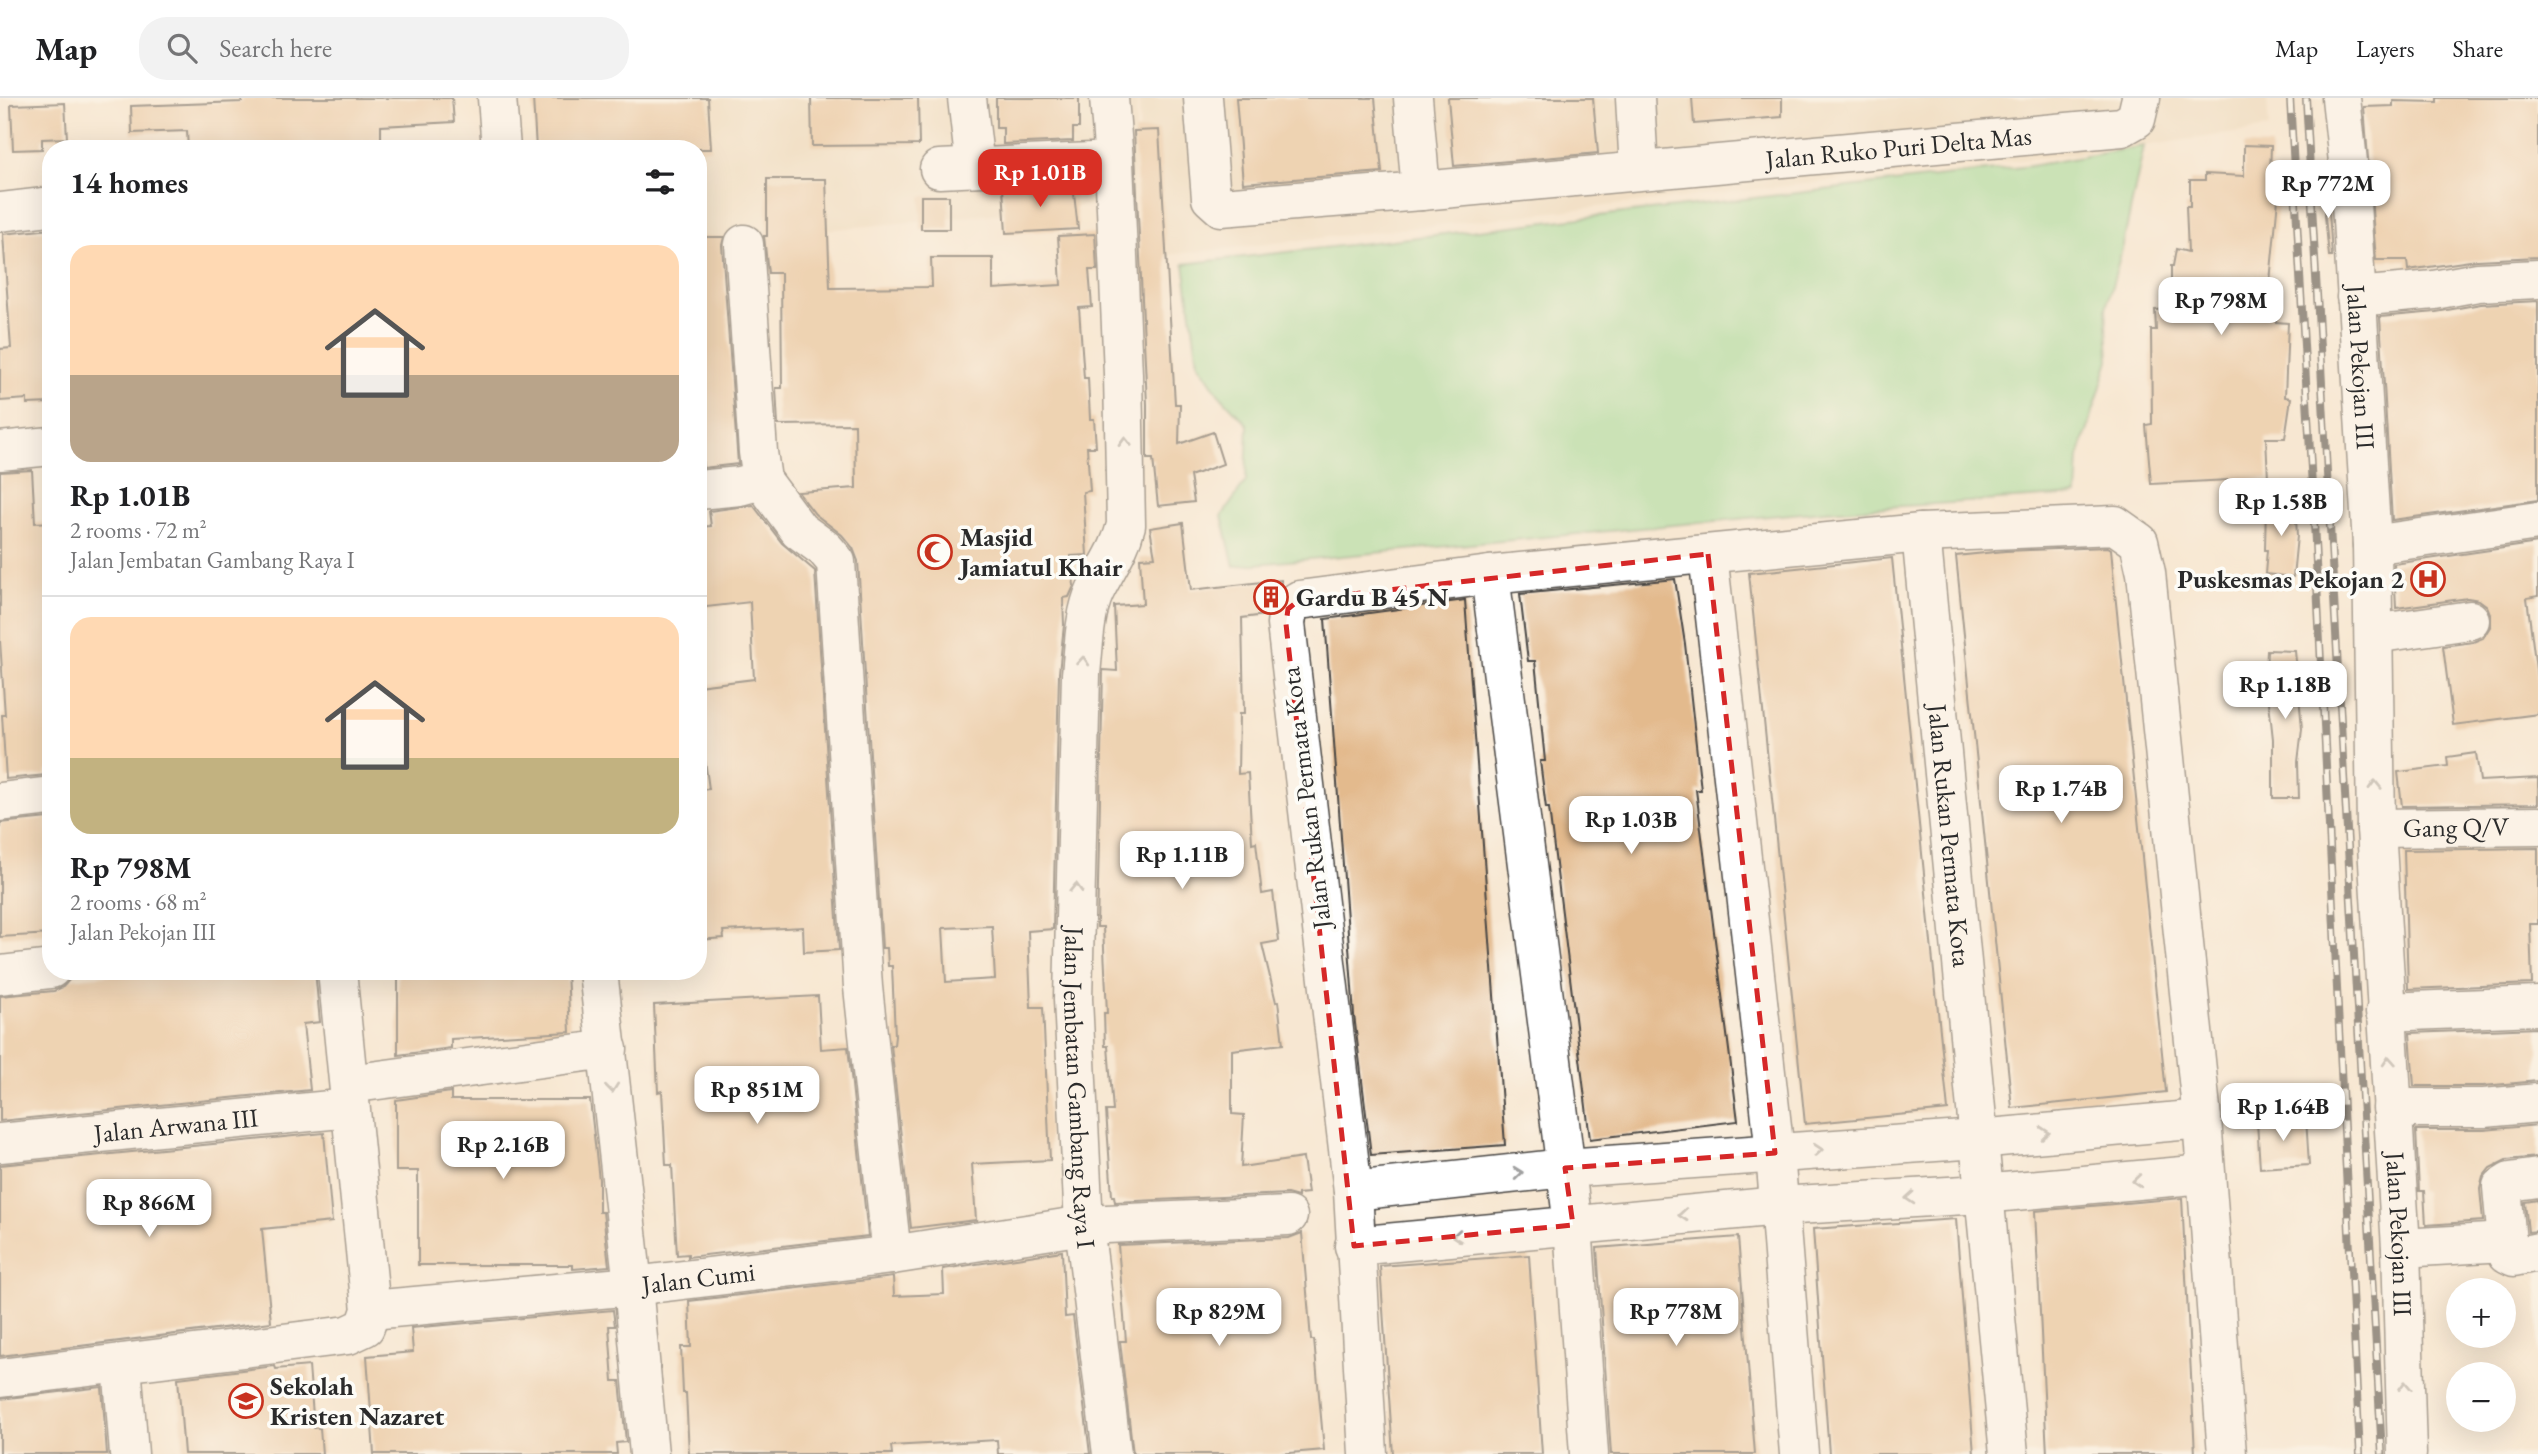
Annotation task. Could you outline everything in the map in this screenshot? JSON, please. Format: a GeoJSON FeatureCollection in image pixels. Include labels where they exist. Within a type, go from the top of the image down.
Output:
{"type":"FeatureCollection","features":[{"type":"Feature","properties":{"kind":"street"},"geometry":{"type":"LineString","coordinates":[[497,98],[500,140]]}},
{"type":"Feature","properties":{"kind":"street"},"geometry":{"type":"LineString","coordinates":[[967,98],[957,168],[1114,160]]}},
{"type":"Feature","properties":{"kind":"street","name":"Jalan Jembatan Gambang Raya I"},"geometry":{"type":"LineString","coordinates":[[1109,98],[1123,373],[1126,526],[1122,543],[1094,594],[1085,638],[1081,674],[1073,999],[1084,1226],[1112,1454]]}},
{"type":"Feature","properties":{"kind":"street","name":"Jalan Ruko Puri Delta Mas"},"geometry":{"type":"LineString","coordinates":[[1203,98],[1211,198],[1221,207],[2122,127],[2136,119],[2141,98]]}},
{"type":"Feature","properties":{"kind":"street"},"geometry":{"type":"LineString","coordinates":[[1413,98],[1421,191]]}},
{"type":"Feature","properties":{"kind":"street"},"geometry":{"type":"LineString","coordinates":[[1635,98],[1639,170]]}},
{"type":"Feature","properties":{"kind":"street"},"geometry":{"type":"LineString","coordinates":[[2341,98],[2350,98]]}},
{"type":"Feature","properties":{"kind":"street","name":"Jalan Pekojan III"},"geometry":{"type":"LineString","coordinates":[[2341,98],[2349,171],[2372,545],[2376,828],[2401,1248],[2407,1454]]}},
{"type":"Feature","properties":{"kind":"street"},"geometry":{"type":"LineString","coordinates":[[0,212],[42,207]]}},
{"type":"Feature","properties":{"kind":"street"},"geometry":{"type":"LineString","coordinates":[[744,244],[762,480],[799,530],[825,549],[836,562],[863,987],[892,1255]]}},
{"type":"Feature","properties":{"kind":"street"},"geometry":{"type":"LineString","coordinates":[[2356,297],[2434,290],[2479,282],[2538,279]]}},
{"type":"Feature","properties":{"kind":"street"},"geometry":{"type":"LineString","coordinates":[[0,452],[42,447]]}},
{"type":"Feature","properties":{"kind":"street"},"geometry":{"type":"LineString","coordinates":[[707,489],[740,486],[762,480]]}},
{"type":"Feature","properties":{"kind":"street"},"geometry":{"type":"LineString","coordinates":[[2372,545],[2538,521]]}},
{"type":"Feature","properties":{"kind":"street","name":"Jalan Rukan Permata Kota"},"geometry":{"type":"LineString","coordinates":[[1368,1454],[1353,1192],[1286,624],[1288,609],[1299,600],[1490,575],[1921,533],[2115,525],[2139,542],[2146,573],[2202,1119],[2227,1454]]}},
{"type":"Feature","properties":{"kind":"street","name":"Jalan Rukan Permata Kota"},"geometry":{"type":"LineString","coordinates":[[1921,533],[2009,1454]]}},
{"type":"Feature","properties":{"kind":"street"},"geometry":{"type":"LineString","coordinates":[[1708,554],[1775,1153],[1799,1454]]}},
{"type":"Feature","properties":{"kind":"street"},"geometry":{"type":"LineString","coordinates":[[1490,575],[1573,1225],[1589,1454]]}},
{"type":"Feature","properties":{"kind":"street"},"geometry":{"type":"LineString","coordinates":[[2374,634],[2470,620]]}},
{"type":"Feature","properties":{"kind":"street"},"geometry":{"type":"LineString","coordinates":[[0,802],[42,797]]}},
{"type":"Feature","properties":{"kind":"street","name":"Gang Q/V"},"geometry":{"type":"LineString","coordinates":[[2376,828],[2538,826]]}},
{"type":"Feature","properties":{"kind":"street"},"geometry":{"type":"LineString","coordinates":[[0,975],[42,971]]}},
{"type":"Feature","properties":{"kind":"street"},"geometry":{"type":"LineString","coordinates":[[0,1378],[348,1335],[365,1327],[371,1310],[338,980]]}},
{"type":"Feature","properties":{"kind":"street"},"geometry":{"type":"LineString","coordinates":[[599,980],[649,1454]]}},
{"type":"Feature","properties":{"kind":"street"},"geometry":{"type":"LineString","coordinates":[[2385,1012],[2538,1006]]}},
{"type":"Feature","properties":{"kind":"street","name":"Jalan Arwana III"},"geometry":{"type":"LineString","coordinates":[[0,1143],[350,1096],[608,1049]]}},
{"type":"Feature","properties":{"kind":"street"},"geometry":{"type":"LineString","coordinates":[[2392,1108],[2484,1108],[2538,1103]]}},
{"type":"Feature","properties":{"kind":"street"},"geometry":{"type":"LineString","coordinates":[[1353,1192],[1565,1168],[1978,1139],[2202,1119]]}},
{"type":"Feature","properties":{"kind":"street"},"geometry":{"type":"LineString","coordinates":[[1354,1246],[1779,1206],[1983,1194],[2205,1174]]}},
{"type":"Feature","properties":{"kind":"street"},"geometry":{"type":"LineString","coordinates":[[2401,1248],[2522,1247],[2502,1187],[2510,1182],[2538,1178]]}},
{"type":"Feature","properties":{"kind":"street","name":"Jalan Cumi"},"geometry":{"type":"LineString","coordinates":[[371,1310],[633,1286],[892,1255],[1084,1226],[1288,1216]]}},
{"type":"Feature","properties":{"kind":"street"},"geometry":{"type":"LineString","coordinates":[[122,1364],[129,1454]]}},
{"type":"Feature","properties":{"kind":"highlighted area"},"geometry":{"type":"Polygon","coordinates":[[[1708,554],[1775,1153],[1565,1168],[1573,1225],[1354,1246],[1286,624],[1288,609],[1299,600],[1708,554]]]}},
{"type":"Feature","properties":{"kind":"shaded area"},"geometry":{"type":"Polygon","coordinates":[[[535,98],[1137,98],[1133,201],[707,241],[707,140],[669,140],[535,98]]]}},
{"type":"Feature","properties":{"kind":"shaded area"},"geometry":{"type":"Polygon","coordinates":[[[1139,98],[2267,98],[2269,128],[2144,146],[1141,258],[1139,98]]]}},
{"type":"Feature","properties":{"kind":"green space"},"geometry":{"type":"Polygon","coordinates":[[[2144,146],[2123,245],[2106,308],[2109,360],[2079,457],[2077,495],[1824,511],[1234,566],[1222,516],[1246,481],[1248,425],[1219,394],[1198,363],[1184,264],[2030,166],[2144,146]]]}},
{"type":"Feature","properties":{"kind":"building"},"geometry":{"type":"Polygon","coordinates":[[[242,98],[452,98],[454,122],[381,126],[381,140],[188,140],[187,131],[132,133],[131,106],[242,102],[242,98]]]}},
{"type":"Feature","properties":{"kind":"building"},"geometry":{"type":"Polygon","coordinates":[[[533,98],[708,98],[711,149],[707,149],[707,140],[535,140],[533,98]]]}},
{"type":"Feature","properties":{"kind":"building"},"geometry":{"type":"Polygon","coordinates":[[[811,98],[918,98],[919,145],[812,146],[811,98]]]}},
{"type":"Feature","properties":{"kind":"building"},"geometry":{"type":"Polygon","coordinates":[[[996,98],[1079,98],[1079,128],[1073,128],[1073,141],[1003,144],[1003,128],[996,128],[996,98]]]}},
{"type":"Feature","properties":{"kind":"building"},"geometry":{"type":"Polygon","coordinates":[[[1236,98],[1375,98],[1382,172],[1243,183],[1236,98]]]}},
{"type":"Feature","properties":{"kind":"building"},"geometry":{"type":"Polygon","coordinates":[[[1448,98],[1593,98],[1598,153],[1454,166],[1448,98]]]}},
{"type":"Feature","properties":{"kind":"building"},"geometry":{"type":"Polygon","coordinates":[[[1692,98],[1782,98],[1782,117],[1694,124],[1692,98]]]}},
{"type":"Feature","properties":{"kind":"building"},"geometry":{"type":"Polygon","coordinates":[[[2437,98],[2538,98],[2538,257],[2477,260],[2408,270],[2407,260],[2376,260],[2364,107],[2393,106],[2393,101],[2437,102],[2437,98]]]}},
{"type":"Feature","properties":{"kind":"building"},"geometry":{"type":"Polygon","coordinates":[[[65,103],[67,138],[42,139],[42,149],[13,150],[11,105],[65,103]]]}},
{"type":"Feature","properties":{"kind":"building"},"geometry":{"type":"Polygon","coordinates":[[[1159,130],[1175,404],[1180,404],[1179,444],[1213,432],[1223,464],[1190,476],[1194,502],[1158,506],[1153,459],[1147,459],[1147,404],[1134,131],[1159,130]]]}},
{"type":"Feature","properties":{"kind":"building"},"geometry":{"type":"Polygon","coordinates":[[[2244,145],[2271,146],[2270,173],[2275,173],[2274,199],[2278,199],[2269,292],[2278,292],[2276,322],[2288,323],[2285,397],[2291,398],[2285,438],[2266,438],[2268,478],[2151,484],[2146,425],[2152,424],[2151,330],[2156,330],[2155,310],[2171,309],[2171,266],[2176,249],[2188,252],[2186,206],[2190,206],[2190,180],[2205,180],[2205,174],[2244,176],[2244,145]]]}},
{"type":"Feature","properties":{"kind":"building"},"geometry":{"type":"Polygon","coordinates":[[[2326,166],[2332,256],[2329,256],[2325,216],[2326,166]]]}},
{"type":"Feature","properties":{"kind":"building"},"geometry":{"type":"Polygon","coordinates":[[[767,179],[826,179],[830,288],[932,287],[931,258],[993,258],[993,289],[1061,285],[1058,236],[1095,234],[1097,270],[1089,270],[1092,307],[1079,308],[1084,378],[1088,378],[1090,419],[1094,419],[1096,447],[1087,447],[1090,491],[1083,492],[1087,555],[1071,556],[1074,586],[1069,597],[1063,598],[1053,929],[1028,931],[1031,1007],[1043,1007],[1050,1160],[972,1164],[976,1220],[911,1228],[891,1045],[894,1045],[895,1036],[892,966],[888,966],[887,948],[882,948],[858,561],[853,548],[842,535],[815,514],[798,492],[856,488],[855,424],[778,425],[776,388],[782,388],[781,273],[768,273],[764,236],[767,236],[767,179]],[[992,926],[943,928],[946,982],[995,979],[992,926]]]}},
{"type":"Feature","properties":{"kind":"building"},"geometry":{"type":"Polygon","coordinates":[[[1073,185],[1078,229],[1006,233],[1003,188],[1073,185]]]}},
{"type":"Feature","properties":{"kind":"building"},"geometry":{"type":"Polygon","coordinates":[[[921,196],[949,196],[949,229],[921,229],[921,196]]]}},
{"type":"Feature","properties":{"kind":"building"},"geometry":{"type":"Polygon","coordinates":[[[42,230],[42,403],[27,404],[27,399],[0,401],[0,349],[11,348],[3,234],[42,230]]]}},
{"type":"Feature","properties":{"kind":"building"},"geometry":{"type":"Polygon","coordinates":[[[707,237],[724,237],[722,245],[738,464],[707,468],[707,237]]]}},
{"type":"Feature","properties":{"kind":"building"},"geometry":{"type":"Polygon","coordinates":[[[2538,301],[2538,500],[2392,520],[2380,317],[2436,312],[2481,304],[2538,301]]]}},
{"type":"Feature","properties":{"kind":"building"},"geometry":{"type":"Polygon","coordinates":[[[32,470],[35,523],[42,523],[42,775],[6,779],[0,641],[0,472],[32,470]]]}},
{"type":"Feature","properties":{"kind":"building"},"geometry":{"type":"Polygon","coordinates":[[[2295,501],[2297,536],[2293,577],[2265,574],[2266,503],[2295,501]]]}},
{"type":"Feature","properties":{"kind":"building"},"geometry":{"type":"Polygon","coordinates":[[[753,505],[782,543],[815,571],[839,950],[804,952],[803,927],[723,931],[724,938],[707,939],[707,685],[754,679],[750,602],[707,607],[707,526],[711,526],[709,511],[753,505]]]}},
{"type":"Feature","properties":{"kind":"building"},"geometry":{"type":"Polygon","coordinates":[[[1183,523],[1191,590],[1281,580],[1281,586],[1267,605],[1265,615],[1242,618],[1244,714],[1239,714],[1238,774],[1248,773],[1252,843],[1256,842],[1262,894],[1273,892],[1279,941],[1262,944],[1276,1002],[1278,1001],[1283,1044],[1232,1050],[1232,1114],[1244,1115],[1241,1167],[1303,1158],[1308,1193],[1298,1194],[1298,1197],[1287,1194],[1115,1202],[1112,1196],[1106,1111],[1113,1111],[1108,1046],[1105,1046],[1104,1013],[1107,1013],[1103,927],[1097,927],[1103,670],[1117,671],[1114,606],[1143,604],[1140,558],[1155,557],[1150,528],[1183,523]]]}},
{"type":"Feature","properties":{"kind":"building"},"geometry":{"type":"Polygon","coordinates":[[[2538,543],[2538,596],[2527,598],[2538,685],[2538,714],[2453,725],[2443,646],[2483,638],[2490,627],[2491,616],[2487,606],[2479,600],[2468,598],[2396,608],[2394,564],[2538,543]]]}},
{"type":"Feature","properties":{"kind":"building"},"geometry":{"type":"Polygon","coordinates":[[[2108,547],[2111,549],[2166,1092],[2012,1108],[1956,556],[2108,547]]]}},
{"type":"Feature","properties":{"kind":"building"},"geometry":{"type":"Polygon","coordinates":[[[1892,558],[1948,1110],[1805,1124],[1749,573],[1892,558]]]}},
{"type":"Feature","properties":{"kind":"building"},"geometry":{"type":"Polygon","coordinates":[[[1675,579],[1701,790],[1696,790],[1738,1121],[1590,1139],[1549,808],[1546,808],[1540,761],[1545,761],[1535,661],[1528,661],[1520,594],[1675,579]]]}},
{"type":"Feature","properties":{"kind":"building"},"geometry":{"type":"Polygon","coordinates":[[[1465,600],[1505,1145],[1371,1155],[1354,1015],[1325,619],[1465,600]]]}},
{"type":"Feature","properties":{"kind":"building"},"geometry":{"type":"Polygon","coordinates":[[[2267,650],[2295,651],[2302,729],[2298,762],[2299,798],[2273,798],[2273,739],[2266,675],[2267,650]]]}},
{"type":"Feature","properties":{"kind":"building"},"geometry":{"type":"Polygon","coordinates":[[[2476,753],[2480,781],[2538,778],[2538,804],[2402,806],[2398,772],[2448,766],[2447,757],[2476,753]]]}},
{"type":"Feature","properties":{"kind":"building"},"geometry":{"type":"Polygon","coordinates":[[[42,819],[42,935],[0,937],[0,823],[42,819]]]}},
{"type":"Feature","properties":{"kind":"building"},"geometry":{"type":"Polygon","coordinates":[[[2538,848],[2538,924],[2530,924],[2532,984],[2408,989],[2404,850],[2538,848]]]}},
{"type":"Feature","properties":{"kind":"building"},"geometry":{"type":"Polygon","coordinates":[[[69,980],[316,980],[320,1022],[303,1024],[310,1090],[0,1121],[0,996],[54,991],[69,980]]]}},
{"type":"Feature","properties":{"kind":"building"},"geometry":{"type":"Polygon","coordinates":[[[398,980],[567,980],[570,1032],[451,1039],[451,1048],[398,1055],[398,980]]]}},
{"type":"Feature","properties":{"kind":"building"},"geometry":{"type":"Polygon","coordinates":[[[818,996],[821,1049],[848,1047],[868,1236],[688,1257],[688,1254],[677,1255],[672,1165],[666,1165],[662,1091],[658,1092],[654,1005],[818,996]]]}},
{"type":"Feature","properties":{"kind":"building"},"geometry":{"type":"Polygon","coordinates":[[[2538,1028],[2538,1081],[2483,1086],[2414,1086],[2410,1033],[2538,1028]]]}},
{"type":"Feature","properties":{"kind":"building"},"geometry":{"type":"Polygon","coordinates":[[[451,1092],[451,1100],[590,1100],[599,1180],[599,1212],[603,1212],[609,1266],[573,1269],[573,1265],[418,1265],[418,1171],[396,1171],[396,1100],[451,1092]]]}},
{"type":"Feature","properties":{"kind":"building"},"geometry":{"type":"Polygon","coordinates":[[[2306,1118],[2309,1165],[2260,1168],[2257,1122],[2306,1118]]]}},
{"type":"Feature","properties":{"kind":"building"},"geometry":{"type":"Polygon","coordinates":[[[2538,1125],[2538,1157],[2506,1160],[2490,1168],[2483,1177],[2480,1189],[2483,1221],[2426,1225],[2424,1191],[2419,1191],[2416,1130],[2484,1130],[2538,1125]]]}},
{"type":"Feature","properties":{"kind":"building"},"geometry":{"type":"Polygon","coordinates":[[[324,1133],[332,1222],[262,1229],[271,1322],[0,1356],[0,1165],[324,1133]]]}},
{"type":"Feature","properties":{"kind":"building"},"geometry":{"type":"Polygon","coordinates":[[[2182,1198],[2195,1454],[2047,1454],[2035,1211],[2182,1198]]]}},
{"type":"Feature","properties":{"kind":"building"},"geometry":{"type":"Polygon","coordinates":[[[2538,1200],[2538,1231],[2528,1232],[2525,1202],[2538,1200]]]}},
{"type":"Feature","properties":{"kind":"building"},"geometry":{"type":"Polygon","coordinates":[[[1956,1219],[1974,1454],[1829,1454],[1813,1229],[1956,1219]]]}},
{"type":"Feature","properties":{"kind":"building"},"geometry":{"type":"Polygon","coordinates":[[[1302,1233],[1324,1450],[1278,1454],[1133,1454],[1120,1341],[1126,1341],[1118,1245],[1289,1238],[1302,1233]]]}},
{"type":"Feature","properties":{"kind":"building"},"geometry":{"type":"Polygon","coordinates":[[[1738,1237],[1755,1454],[1611,1454],[1597,1248],[1738,1237]]]}},
{"type":"Feature","properties":{"kind":"building"},"geometry":{"type":"Polygon","coordinates":[[[1062,1251],[1065,1317],[1073,1316],[1090,1454],[998,1454],[997,1440],[891,1446],[892,1454],[689,1454],[681,1347],[691,1347],[689,1301],[893,1277],[894,1296],[944,1294],[943,1269],[1062,1251]]]}},
{"type":"Feature","properties":{"kind":"building"},"geometry":{"type":"Polygon","coordinates":[[[1529,1255],[1542,1454],[1393,1454],[1380,1266],[1529,1255]]]}},
{"type":"Feature","properties":{"kind":"building"},"geometry":{"type":"Polygon","coordinates":[[[613,1310],[615,1326],[609,1326],[613,1381],[620,1381],[626,1442],[616,1443],[617,1454],[374,1454],[367,1356],[413,1352],[411,1328],[613,1310]]]}},
{"type":"Feature","properties":{"kind":"building","name":"Sekolah Kristen Nazaret"},"geometry":{"type":"Polygon","coordinates":[[[275,1366],[276,1369],[309,1366],[314,1428],[320,1428],[322,1454],[184,1454],[178,1378],[275,1366]]]}},
{"type":"Feature","properties":{"kind":"building"},"geometry":{"type":"Polygon","coordinates":[[[102,1387],[107,1454],[0,1454],[0,1399],[102,1387]]]}},
{"type":"Feature","properties":{"kind":"railway"},"geometry":{"type":"LineString","coordinates":[[2290,98],[2314,522],[2360,1454]]}},
{"type":"Feature","properties":{"kind":"railway"},"geometry":{"type":"LineString","coordinates":[[2306,98],[2382,1454]]}},
{"type":"Feature","properties":{"kind":"place","name":"Masjid Jamiatul Khair"},"geometry":{"type":"Point","coordinates":[935,552]}},
{"type":"Feature","properties":{"kind":"place","name":"Puskesmas Pekojan 2"},"geometry":{"type":"Point","coordinates":[2428,579]}},
{"type":"Feature","properties":{"kind":"place","name":"Gardu B 45 N"},"geometry":{"type":"Point","coordinates":[1271,597]}},
{"type":"Feature","properties":{"kind":"place","name":"Sekolah Kristen Nazaret"},"geometry":{"type":"Point","coordinates":[246,1401]}}]}
